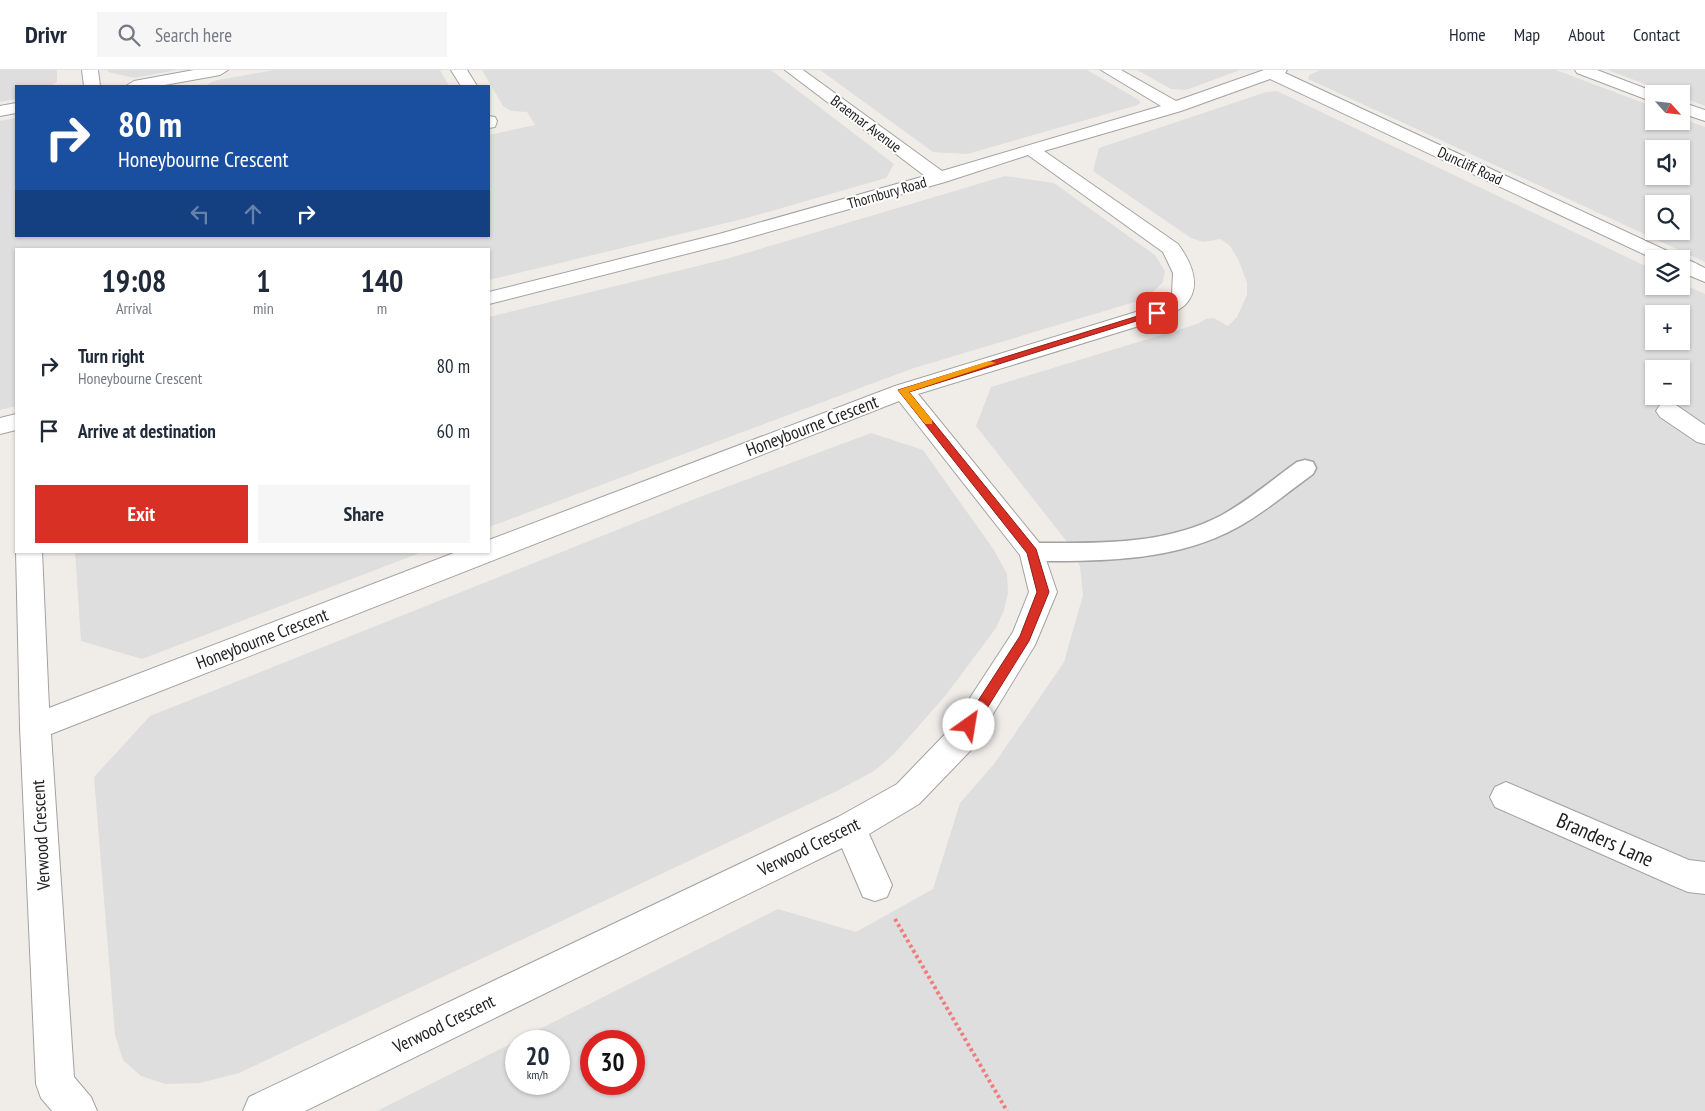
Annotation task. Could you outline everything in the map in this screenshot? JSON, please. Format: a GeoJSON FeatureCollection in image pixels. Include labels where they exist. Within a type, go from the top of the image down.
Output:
{"type":"FeatureCollection","features":[{"type":"Feature","properties":{"kind":"street"},"geometry":{"type":"LineString","coordinates":[[90,70],[92,85]]}},
{"type":"Feature","properties":{"kind":"street"},"geometry":{"type":"LineString","coordinates":[[144,85],[163,83],[220,70]]}},
{"type":"Feature","properties":{"kind":"street"},"geometry":{"type":"LineString","coordinates":[[460,70],[468,85]]}},
{"type":"Feature","properties":{"kind":"street","name":"Braemar Avenue"},"geometry":{"type":"LineString","coordinates":[[793,70],[938,178]]}},
{"type":"Feature","properties":{"kind":"street"},"geometry":{"type":"LineString","coordinates":[[1109,70],[1175,107]]}},
{"type":"Feature","properties":{"kind":"street"},"geometry":{"type":"LineString","coordinates":[[1583,70],[1645,94]]}},
{"type":"Feature","properties":{"kind":"street","name":"Thornbury Road"},"geometry":{"type":"LineString","coordinates":[[490,298],[726,238],[938,178],[1030,148],[1175,107],[1275,72]]}},
{"type":"Feature","properties":{"kind":"street","name":"Duncliff Road"},"geometry":{"type":"LineString","coordinates":[[1275,72],[1650,250]]}},
{"type":"Feature","properties":{"kind":"street"},"geometry":{"type":"LineString","coordinates":[[0,111],[15,108]]}},
{"type":"Feature","properties":{"kind":"street"},"geometry":{"type":"LineString","coordinates":[[1690,110],[1705,116]]}},
{"type":"Feature","properties":{"kind":"street","name":"Honeybourne Crescent"},"geometry":{"type":"LineString","coordinates":[[490,550],[903,390],[1157,313],[1178,300],[1184,282],[1182,264],[1171,248],[1030,148]]}},
{"type":"Feature","properties":{"kind":"street"},"geometry":{"type":"LineString","coordinates":[[1690,268],[1705,276]]}},
{"type":"Feature","properties":{"kind":"street","name":"Verwood Crescent"},"geometry":{"type":"LineString","coordinates":[[263,1111],[850,828],[908,794],[960,740],[1029,628],[1043,592],[1032,552],[903,390]]}},
{"type":"Feature","properties":{"kind":"street"},"geometry":{"type":"LineString","coordinates":[[1668,411],[1705,436]]}},
{"type":"Feature","properties":{"kind":"street"},"geometry":{"type":"LineString","coordinates":[[0,426],[15,422]]}},
{"type":"Feature","properties":{"kind":"street","name":"Verwood Crescent"},"geometry":{"type":"LineString","coordinates":[[29,553],[35,727],[55,1084],[77,1111]]}},
{"type":"Feature","properties":{"kind":"street","name":"Honeybourne Crescent"},"geometry":{"type":"LineString","coordinates":[[35,727],[483,553]]}},
{"type":"Feature","properties":{"kind":"street","name":"Branders Lane"},"geometry":{"type":"LineString","coordinates":[[1506,797],[1688,876],[1705,878]]}},
{"type":"Feature","properties":{"kind":"street"},"geometry":{"type":"LineString","coordinates":[[850,828],[875,885]]}},
{"type":"Feature","properties":{"kind":"lane"},"geometry":{"type":"LineString","coordinates":[[1032,552],[1114,552],[1180,540],[1220,526],[1305,468]]}},
{"type":"Feature","properties":{"kind":"path"},"geometry":{"type":"LineString","coordinates":[[875,885],[1007,1111]]}},
{"type":"Feature","properties":{"kind":"shaded area"},"geometry":{"type":"Polygon","coordinates":[[[0,70],[57,70],[57,82],[52,85],[15,85],[15,99],[0,102],[0,70]]]}},
{"type":"Feature","properties":{"kind":"shaded area"},"geometry":{"type":"Polygon","coordinates":[[[108,70],[177,70],[134,78],[108,72],[108,70]]]}},
{"type":"Feature","properties":{"kind":"shaded area"},"geometry":{"type":"Polygon","coordinates":[[[274,70],[440,70],[448,85],[207,85],[213,81],[274,70]]]}},
{"type":"Feature","properties":{"kind":"shaded area"},"geometry":{"type":"Polygon","coordinates":[[[482,70],[771,70],[894,164],[886,178],[747,218],[490,280],[490,248],[15,248],[15,406],[0,410],[0,121],[15,118],[15,237],[490,237],[490,135],[535,125],[527,112],[511,111],[503,106],[482,70]]]}},
{"type":"Feature","properties":{"kind":"shaded area"},"geometry":{"type":"Polygon","coordinates":[[[820,70],[1087,70],[1139,100],[1140,103],[967,154],[933,152],[820,70]]]}},
{"type":"Feature","properties":{"kind":"shaded area"},"geometry":{"type":"Polygon","coordinates":[[[1137,70],[1240,70],[1186,90],[1171,89],[1137,70]]]}},
{"type":"Feature","properties":{"kind":"shaded area"},"geometry":{"type":"Polygon","coordinates":[[[1320,70],[1556,70],[1645,104],[1645,130],[1690,130],[1690,121],[1705,127],[1705,262],[1690,255],[1690,250],[1679,250],[1657,240],[1690,240],[1690,195],[1645,195],[1645,234],[1308,79],[1309,75],[1320,70]]]}},
{"type":"Feature","properties":{"kind":"shaded area"},"geometry":{"type":"Polygon","coordinates":[[[1608,70],[1705,70],[1705,106],[1690,100],[1690,85],[1647,85],[1608,70]]]}},
{"type":"Feature","properties":{"kind":"shaded area"},"geometry":{"type":"Polygon","coordinates":[[[1277,91],[1645,266],[1645,295],[1690,295],[1690,287],[1705,294],[1705,1111],[377,1111],[505,1047],[505,1095],[570,1095],[570,1030],[538,1030],[778,909],[856,932],[933,889],[960,803],[994,764],[1064,662],[1083,595],[1080,567],[1071,547],[976,426],[991,387],[1197,324],[1206,319],[1214,318],[1228,326],[1237,317],[1247,295],[1247,283],[1238,259],[1230,246],[1220,239],[1203,242],[1191,238],[1093,171],[1099,148],[1266,92],[1277,91]]]}},
{"type":"Feature","properties":{"kind":"shaded area"},"geometry":{"type":"Polygon","coordinates":[[[1005,176],[1054,183],[1155,255],[1165,271],[1163,282],[1150,295],[1138,301],[911,369],[490,527],[490,317],[726,259],[1005,176]]]}},
{"type":"Feature","properties":{"kind":"shaded area"},"geometry":{"type":"Polygon","coordinates":[[[871,433],[923,450],[994,550],[1007,574],[1008,593],[1004,610],[996,628],[946,695],[894,754],[874,771],[837,791],[239,1073],[200,1083],[165,1084],[141,1076],[123,1060],[115,1035],[94,777],[150,716],[697,498],[871,433]]]}},
{"type":"Feature","properties":{"kind":"shaded area"},"geometry":{"type":"Polygon","coordinates":[[[75,553],[420,553],[142,659],[81,641],[75,553]]]}},
{"type":"Feature","properties":{"kind":"slow traffic"},"geometry":{"type":"LineString","coordinates":[[928,422],[903,390],[992,363]]}},
{"type":"Feature","properties":{"kind":"route"},"geometry":{"type":"LineString","coordinates":[[969,725],[1025,637],[1043,592],[1032,552],[903,390],[1157,313]]}}]}
